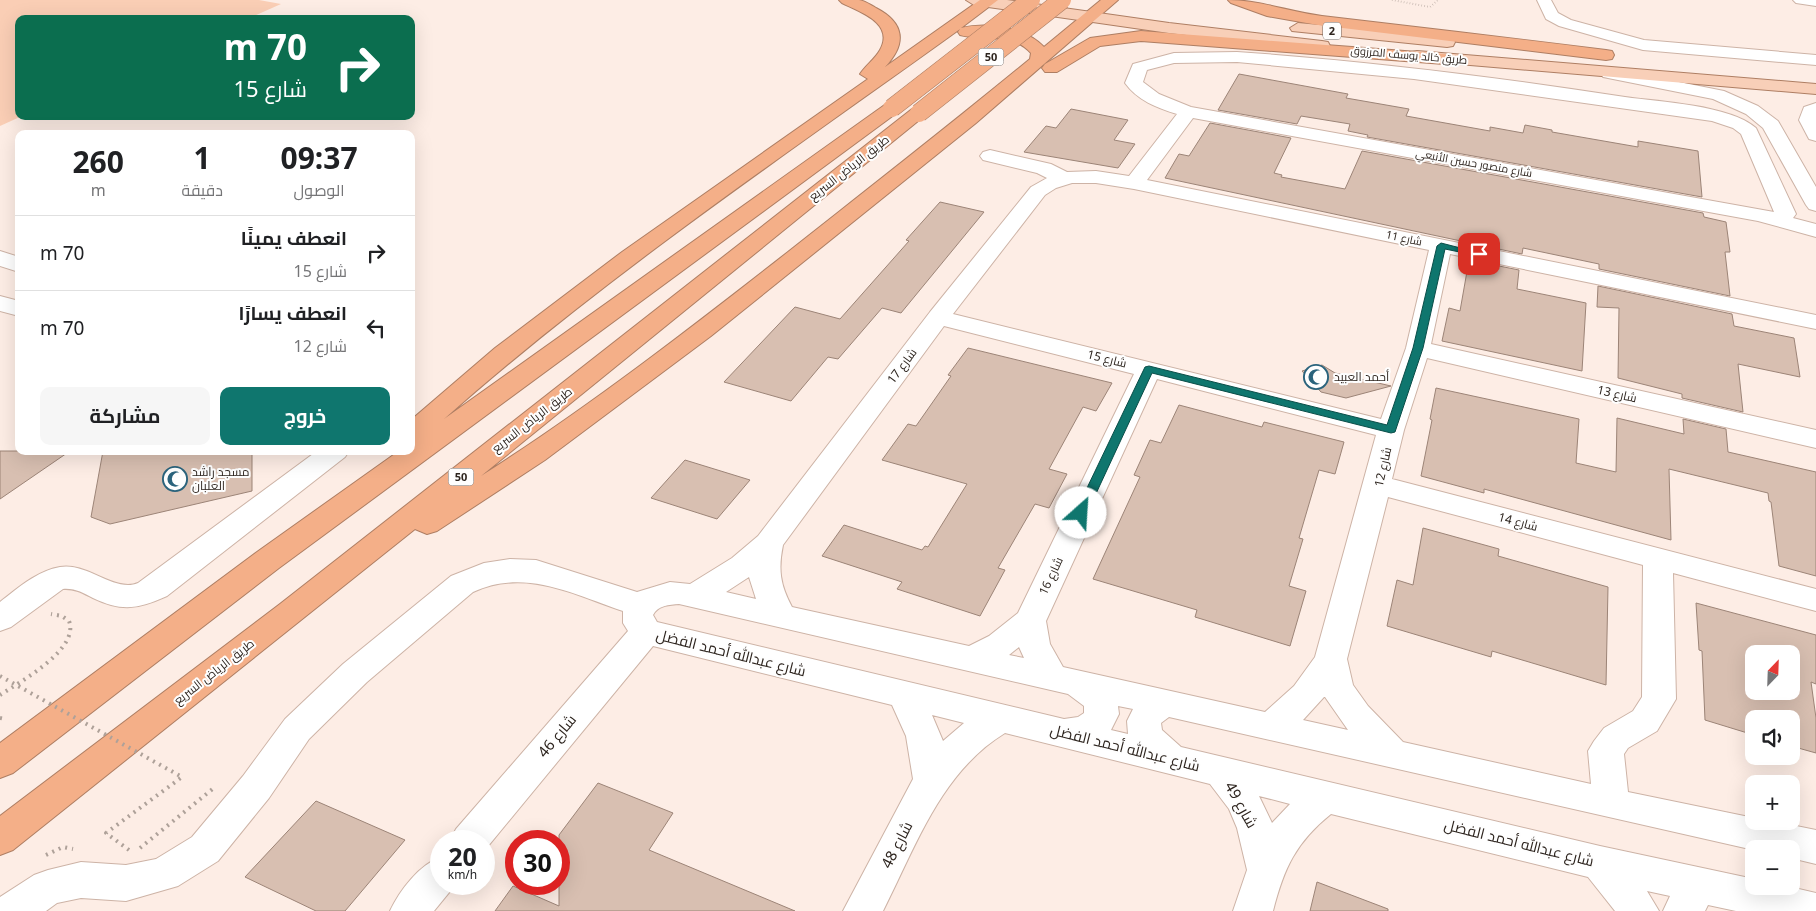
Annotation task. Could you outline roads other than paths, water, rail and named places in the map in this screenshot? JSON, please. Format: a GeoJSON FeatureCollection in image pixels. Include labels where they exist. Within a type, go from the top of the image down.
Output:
{"type":"FeatureCollection","features":[{"type":"Feature","properties":{"kind":"highway"},"geometry":{"type":"LineString","coordinates":[[826,115],[882,62],[894,44],[892,32],[886,20],[871,10],[847,0]]}},
{"type":"Feature","properties":{"kind":"highway","name":"طريق الرياض السريع"},"geometry":{"type":"LineString","coordinates":[[415,454],[892,108],[1031,0]]}},
{"type":"Feature","properties":{"kind":"highway","name":"طريق الرياض السريع"},"geometry":{"type":"LineString","coordinates":[[0,838],[291,612],[1062,0]]}},
{"type":"Feature","properties":{"kind":"highway"},"geometry":{"type":"LineString","coordinates":[[1236,0],[1267,11],[1318,20],[1602,63]]}},
{"type":"Feature","properties":{"kind":"highway"},"geometry":{"type":"LineString","coordinates":[[415,431],[504,353],[630,257],[826,115],[936,40],[984,1]]}},
{"type":"Feature","properties":{"kind":"highway"},"geometry":{"type":"LineString","coordinates":[[291,612],[535,454],[709,325],[969,118],[1102,8]]}},
{"type":"Feature","properties":{"kind":"highway"},"geometry":{"type":"LineString","coordinates":[[936,40],[968,31],[1006,33],[1034,45],[1040,52],[1038,60]]}},
{"type":"Feature","properties":{"kind":"highway"},"geometry":{"type":"LineString","coordinates":[[969,118],[1078,51],[1096,42],[1116,38],[1166,37],[1444,58]]}},
{"type":"Feature","properties":{"kind":"highway"},"geometry":{"type":"LineString","coordinates":[[268,560],[387,455]]}},
{"type":"Feature","properties":{"kind":"highway","name":"طريق الرياض السريع"},"geometry":{"type":"LineString","coordinates":[[0,763],[268,560],[413,455]]}},
{"type":"Feature","properties":{"kind":"main road","name":"طريق خالد يوسف المرزوق"},"geometry":{"type":"LineString","coordinates":[[1058,0],[1310,45],[1444,58],[1816,72]]}},
{"type":"Feature","properties":{"kind":"main road","name":"طريق خالد يوسف المرزوق"},"geometry":{"type":"LineString","coordinates":[[984,1],[1102,8],[1268,25],[1816,89]]}},
{"type":"Feature","properties":{"kind":"street"},"geometry":{"type":"LineString","coordinates":[[1540,0],[1552,16],[1565,23],[1643,45],[1816,60]]}},
{"type":"Feature","properties":{"kind":"street"},"geometry":{"type":"LineString","coordinates":[[1801,0],[1816,1]]}},
{"type":"Feature","properties":{"kind":"street","name":"شارع منصور حسين الأنبعي"},"geometry":{"type":"LineString","coordinates":[[1786,214],[1750,132],[1740,124],[1715,116],[1479,81],[1211,55],[1161,58],[1141,65],[1135,74],[1134,83],[1141,91],[1158,103],[1188,112],[1761,215],[1816,231]]}},
{"type":"Feature","properties":{"kind":"street"},"geometry":{"type":"LineString","coordinates":[[1602,63],[1718,95],[1752,110],[1772,125],[1814,197]]}},
{"type":"Feature","properties":{"kind":"street"},"geometry":{"type":"LineString","coordinates":[[1816,109],[1811,111],[1808,120],[1816,135]]}},
{"type":"Feature","properties":{"kind":"street"},"geometry":{"type":"LineString","coordinates":[[1134,182],[1188,112]]}},
{"type":"Feature","properties":{"kind":"street"},"geometry":{"type":"LineString","coordinates":[[990,156],[1044,168],[1062,178]]}},
{"type":"Feature","properties":{"kind":"street","name":"شارع 11"},"geometry":{"type":"LineString","coordinates":[[1038,191],[1050,182],[1062,178],[1098,177],[1134,182],[1812,320]]}},
{"type":"Feature","properties":{"kind":"street","name":"شارع 17"},"geometry":{"type":"LineString","coordinates":[[693,596],[725,580],[748,564],[769,542],[938,317],[1038,191]]}},
{"type":"Feature","properties":{"kind":"street","name":"شارع منصور حسين الأنبعي"},"geometry":{"type":"LineString","coordinates":[[1761,215],[1786,214],[1814,197]]}},
{"type":"Feature","properties":{"kind":"street","name":"شارع 12"},"geometry":{"type":"LineString","coordinates":[[1272,726],[1301,702],[1317,684],[1331,659],[1391,430],[1418,348],[1441,246]]}},
{"type":"Feature","properties":{"kind":"street"},"geometry":{"type":"LineString","coordinates":[[0,258],[15,264]]}},
{"type":"Feature","properties":{"kind":"street"},"geometry":{"type":"LineString","coordinates":[[0,304],[15,308]]}},
{"type":"Feature","properties":{"kind":"street","name":"شارع 15"},"geometry":{"type":"LineString","coordinates":[[938,317],[1391,430]]}},
{"type":"Feature","properties":{"kind":"street","name":"شارع 13"},"geometry":{"type":"LineString","coordinates":[[1418,348],[1816,439]]}},
{"type":"Feature","properties":{"kind":"street","name":"شارع 16"},"geometry":{"type":"LineString","coordinates":[[972,659],[1000,646],[1030,621],[1149,369]]}},
{"type":"Feature","properties":{"kind":"street"},"geometry":{"type":"LineString","coordinates":[[0,619],[45,586],[60,578],[70,578],[85,582],[125,597],[156,588],[331,455]]}},
{"type":"Feature","properties":{"kind":"street","name":"شارع 14"},"geometry":{"type":"LineString","coordinates":[[1378,485],[1816,600]]}},
{"type":"Feature","properties":{"kind":"street","name":"شارع 17"},"geometry":{"type":"LineString","coordinates":[[769,542],[762,567],[766,588],[782,616]]}},
{"type":"Feature","properties":{"kind":"street"},"geometry":{"type":"LineString","coordinates":[[1611,804],[1606,751],[1616,738],[1645,721],[1659,699],[1658,559]]}},
{"type":"Feature","properties":{"kind":"street","name":"شارع عبدالله أحمد الفضل"},"geometry":{"type":"LineString","coordinates":[[12,911],[48,888],[81,880],[126,883],[164,874],[205,849],[256,787],[297,729],[354,673],[462,584],[484,574],[510,570],[536,571],[644,618],[904,696],[1600,863],[1691,898],[1816,911]]}},
{"type":"Feature","properties":{"kind":"street"},"geometry":{"type":"LineString","coordinates":[[644,618],[652,597],[666,592],[693,596],[1611,804],[1816,847]]}},
{"type":"Feature","properties":{"kind":"street","name":"شارع 46"},"geometry":{"type":"LineString","coordinates":[[478,830],[644,618]]}},
{"type":"Feature","properties":{"kind":"street"},"geometry":{"type":"LineString","coordinates":[[1030,621],[1030,638],[1038,657],[1063,680],[1090,688],[1100,700],[1102,714],[1095,726],[1081,733],[1064,733]]}},
{"type":"Feature","properties":{"kind":"street","name":"شارع 12"},"geometry":{"type":"LineString","coordinates":[[1331,659],[1337,688],[1356,716],[1392,754]]}},
{"type":"Feature","properties":{"kind":"street"},"geometry":{"type":"LineString","coordinates":[[904,696],[918,719],[928,749],[931,780]]}},
{"type":"Feature","properties":{"kind":"street"},"geometry":{"type":"LineString","coordinates":[[1170,703],[1156,707],[1146,715],[1143,727],[1147,740],[1158,751],[1172,759]]}},
{"type":"Feature","properties":{"kind":"street","name":"شارع 48"},"geometry":{"type":"LineString","coordinates":[[863,911],[931,780],[951,755],[976,733],[1001,718]]}},
{"type":"Feature","properties":{"kind":"street","name":"شارع 49"},"geometry":{"type":"LineString","coordinates":[[1222,772],[1242,799],[1256,828],[1265,868]]}},
{"type":"Feature","properties":{"kind":"street","name":"شارع 49"},"geometry":{"type":"LineString","coordinates":[[1253,911],[1265,868],[1283,836],[1302,814],[1326,796]]}},
{"type":"Feature","properties":{"kind":"street"},"geometry":{"type":"LineString","coordinates":[[1600,863],[1639,911]]}},
{"type":"Feature","properties":{"kind":"street"},"geometry":{"type":"LineString","coordinates":[[410,911],[430,887]]}},
{"type":"Feature","properties":{"kind":"place","name":"أحمد العبيد"},"geometry":{"type":"Point","coordinates":[1316,377]}},
{"type":"Feature","properties":{"kind":"place","name":"مسجد راشد العلبان"},"geometry":{"type":"Point","coordinates":[175,479]}}]}
